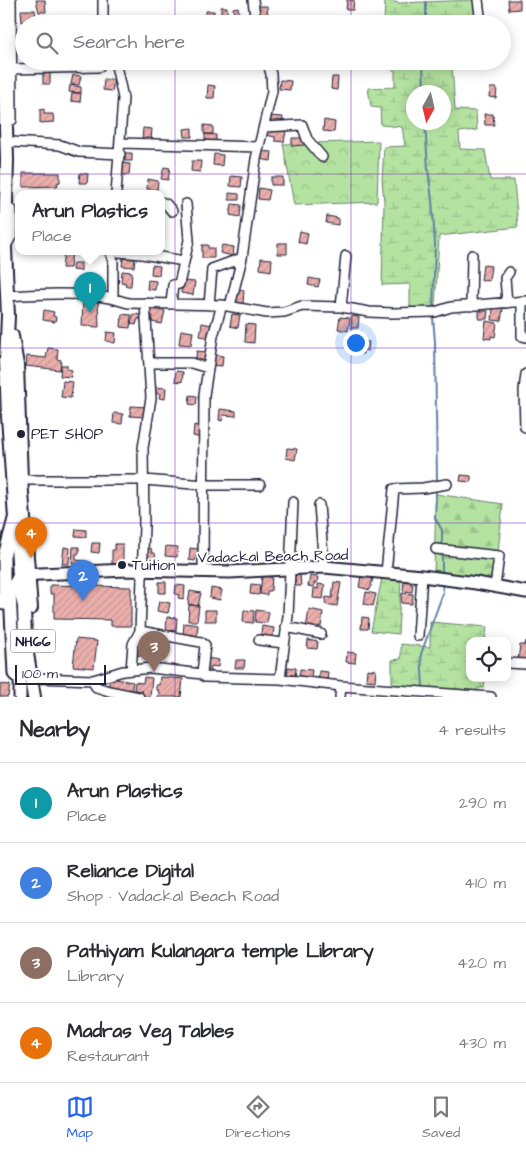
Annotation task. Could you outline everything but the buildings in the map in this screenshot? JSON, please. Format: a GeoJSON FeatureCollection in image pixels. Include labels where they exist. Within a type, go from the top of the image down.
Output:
{"type":"FeatureCollection","features":[{"type":"Feature","properties":{"kind":"highway","name":"NH66"},"geometry":{"type":"LineString","coordinates":[[2,0],[5,69],[2,216],[7,296],[5,315],[4,417],[14,518],[24,575],[40,697]]}},
{"type":"Feature","properties":{"kind":"highway","name":"NH66"},"geometry":{"type":"LineString","coordinates":[[5,315],[17,365],[24,480],[25,539],[24,575],[20,590],[24,606],[25,641],[34,697]]}},
{"type":"Feature","properties":{"kind":"main road"},"geometry":{"type":"LineString","coordinates":[[14,518],[4,556],[5,587],[10,592],[14,674],[18,678]]}},
{"type":"Feature","properties":{"kind":"main road","name":"Vadackal Beach Road"},"geometry":{"type":"LineString","coordinates":[[24,575],[98,571],[204,572],[324,566],[422,576],[526,592]]}},
{"type":"Feature","properties":{"kind":"main road"},"geometry":{"type":"LineString","coordinates":[[5,587],[24,575]]}},
{"type":"Feature","properties":{"kind":"main road","name":"NH66"},"geometry":{"type":"LineString","coordinates":[[5,587],[17,592],[21,672],[18,678],[20,697]]}},
{"type":"Feature","properties":{"kind":"street"},"geometry":{"type":"LineString","coordinates":[[5,248],[12,234],[12,142],[5,69],[11,0]]}},
{"type":"Feature","properties":{"kind":"street"},"geometry":{"type":"LineString","coordinates":[[103,0],[104,15]]}},
{"type":"Feature","properties":{"kind":"street"},"geometry":{"type":"LineString","coordinates":[[253,0],[255,15]]}},
{"type":"Feature","properties":{"kind":"street"},"geometry":{"type":"LineString","coordinates":[[478,0],[480,15]]}},
{"type":"Feature","properties":{"kind":"street"},"geometry":{"type":"LineString","coordinates":[[116,70],[123,98],[116,190]]}},
{"type":"Feature","properties":{"kind":"street"},"geometry":{"type":"LineString","coordinates":[[204,572],[204,420],[208,368],[213,336],[226,306],[242,258],[259,147],[272,92],[270,70]]}},
{"type":"Feature","properties":{"kind":"street"},"geometry":{"type":"LineString","coordinates":[[264,127],[302,125],[307,140],[322,158]]}},
{"type":"Feature","properties":{"kind":"street"},"geometry":{"type":"LineString","coordinates":[[12,142],[60,145],[79,152],[120,154]]}},
{"type":"Feature","properties":{"kind":"street"},"geometry":{"type":"LineString","coordinates":[[121,143],[259,147]]}},
{"type":"Feature","properties":{"kind":"street"},"geometry":{"type":"LineString","coordinates":[[165,204],[172,211]]}},
{"type":"Feature","properties":{"kind":"street"},"geometry":{"type":"LineString","coordinates":[[171,304],[173,285],[179,284],[188,240],[186,204]]}},
{"type":"Feature","properties":{"kind":"street"},"geometry":{"type":"LineString","coordinates":[[111,255],[113,261],[113,298]]}},
{"type":"Feature","properties":{"kind":"street"},"geometry":{"type":"LineString","coordinates":[[148,255],[184,261]]}},
{"type":"Feature","properties":{"kind":"street"},"geometry":{"type":"LineString","coordinates":[[471,306],[472,255]]}},
{"type":"Feature","properties":{"kind":"street"},"geometry":{"type":"LineString","coordinates":[[341,306],[346,256]]}},
{"type":"Feature","properties":{"kind":"street"},"geometry":{"type":"LineString","coordinates":[[210,305],[212,269],[242,258]]}},
{"type":"Feature","properties":{"kind":"street"},"geometry":{"type":"LineString","coordinates":[[507,303],[505,278],[509,272]]}},
{"type":"Feature","properties":{"kind":"street"},"geometry":{"type":"LineString","coordinates":[[7,296],[70,294],[113,298],[120,302],[226,306],[267,313],[284,312],[302,306],[341,306],[369,312],[435,312],[451,307],[524,301],[522,336],[526,337]]}},
{"type":"Feature","properties":{"kind":"street"},"geometry":{"type":"LineString","coordinates":[[131,670],[133,644],[140,632],[143,571],[143,448],[151,398],[145,303]]}},
{"type":"Feature","properties":{"kind":"street"},"geometry":{"type":"LineString","coordinates":[[149,363],[191,363],[208,368]]}},
{"type":"Feature","properties":{"kind":"street"},"geometry":{"type":"LineString","coordinates":[[525,427],[524,390],[526,374]]}},
{"type":"Feature","properties":{"kind":"street"},"geometry":{"type":"LineString","coordinates":[[24,480],[144,480],[205,485],[260,485]]}},
{"type":"Feature","properties":{"kind":"street"},"geometry":{"type":"LineString","coordinates":[[386,573],[394,489],[423,488],[447,484]]}},
{"type":"Feature","properties":{"kind":"street"},"geometry":{"type":"LineString","coordinates":[[280,679],[286,627],[293,502]]}},
{"type":"Feature","properties":{"kind":"street"},"geometry":{"type":"LineString","coordinates":[[318,505],[324,566]]}},
{"type":"Feature","properties":{"kind":"street"},"geometry":{"type":"LineString","coordinates":[[440,550],[499,556],[495,587]]}},
{"type":"Feature","properties":{"kind":"street"},"geometry":{"type":"LineString","coordinates":[[418,636],[422,576]]}},
{"type":"Feature","properties":{"kind":"street"},"geometry":{"type":"LineString","coordinates":[[286,627],[321,634]]}},
{"type":"Feature","properties":{"kind":"street"},"geometry":{"type":"LineString","coordinates":[[140,632],[201,642],[205,645],[202,674]]}},
{"type":"Feature","properties":{"kind":"street"},"geometry":{"type":"LineString","coordinates":[[259,640],[284,644]]}},
{"type":"Feature","properties":{"kind":"street"},"geometry":{"type":"LineString","coordinates":[[511,663],[526,664]]}},
{"type":"Feature","properties":{"kind":"street"},"geometry":{"type":"LineString","coordinates":[[37,678],[93,680],[131,670],[151,668],[202,674],[208,678],[280,679],[341,686],[491,697]]}},
{"type":"Feature","properties":{"kind":"street"},"geometry":{"type":"LineString","coordinates":[[93,680],[96,687],[139,697]]}},
{"type":"Feature","properties":{"kind":"street"},"geometry":{"type":"LineString","coordinates":[[340,697],[341,686]]}},
{"type":"Feature","properties":{"kind":"green space"},"geometry":{"type":"Polygon","coordinates":[[[385,0],[399,3],[474,0],[476,13],[474,15],[384,15],[385,0]]]}},
{"type":"Feature","properties":{"kind":"green space"},"geometry":{"type":"Polygon","coordinates":[[[393,70],[452,70],[455,110],[476,111],[477,130],[459,132],[460,149],[485,150],[490,180],[514,180],[518,227],[439,236],[435,308],[410,309],[410,284],[382,285],[384,202],[382,179],[384,147],[405,146],[402,127],[381,125],[380,108],[371,107],[368,88],[395,87],[395,71],[393,70]]]}},
{"type":"Feature","properties":{"kind":"green space"},"geometry":{"type":"Polygon","coordinates":[[[379,141],[377,202],[294,205],[283,144],[379,141]]]}},
{"type":"Feature","properties":{"kind":"green space"},"geometry":{"type":"Polygon","coordinates":[[[436,494],[503,504],[495,581],[434,573],[436,494]]]}},
{"type":"Feature","properties":{"kind":"green space"},"geometry":{"type":"Polygon","coordinates":[[[382,578],[401,580],[398,634],[371,631],[382,578]]]}},
{"type":"Feature","properties":{"kind":"green space"},"geometry":{"type":"Polygon","coordinates":[[[430,622],[487,627],[486,637],[466,637],[466,682],[485,682],[484,688],[478,688],[477,693],[392,686],[392,660],[401,659],[401,644],[430,647],[430,622]]]}},
{"type":"Feature","properties":{"kind":"waterway"},"geometry":{"type":"LineString","coordinates":[[426,2],[426,15]]}},
{"type":"Feature","properties":{"kind":"waterway"},"geometry":{"type":"LineString","coordinates":[[423,70],[424,85]]}},
{"type":"Feature","properties":{"kind":"waterway"},"geometry":{"type":"LineString","coordinates":[[426,130],[435,244],[433,307]]}},
{"type":"Feature","properties":{"kind":"waterway"},"geometry":{"type":"LineString","coordinates":[[433,317],[437,481]]}},
{"type":"Feature","properties":{"kind":"waterway"},"geometry":{"type":"LineString","coordinates":[[436,491],[435,518],[442,530],[442,546]]}},
{"type":"Feature","properties":{"kind":"waterway"},"geometry":{"type":"LineString","coordinates":[[442,553],[442,573]]}},
{"type":"Feature","properties":{"kind":"waterway"},"geometry":{"type":"LineString","coordinates":[[423,687],[421,654],[443,593],[442,583]]}},
{"type":"Feature","properties":{"kind":"place","name":"Arun Plastics"},"geometry":{"type":"Point","coordinates":[90,313]}},
{"type":"Feature","properties":{"kind":"place","name":"PET SHOP"},"geometry":{"type":"Point","coordinates":[21,434]}},
{"type":"Feature","properties":{"kind":"place","name":"Madras Veg Tables"},"geometry":{"type":"Point","coordinates":[31,558]}},
{"type":"Feature","properties":{"kind":"place","name":"Tuition"},"geometry":{"type":"Point","coordinates":[122,565]}},
{"type":"Feature","properties":{"kind":"place","name":"Reliance Digital"},"geometry":{"type":"Point","coordinates":[83,601]}},
{"type":"Feature","properties":{"kind":"place","name":"Pathiyam Kulangara temple Library"},"geometry":{"type":"Point","coordinates":[154,672]}}]}
